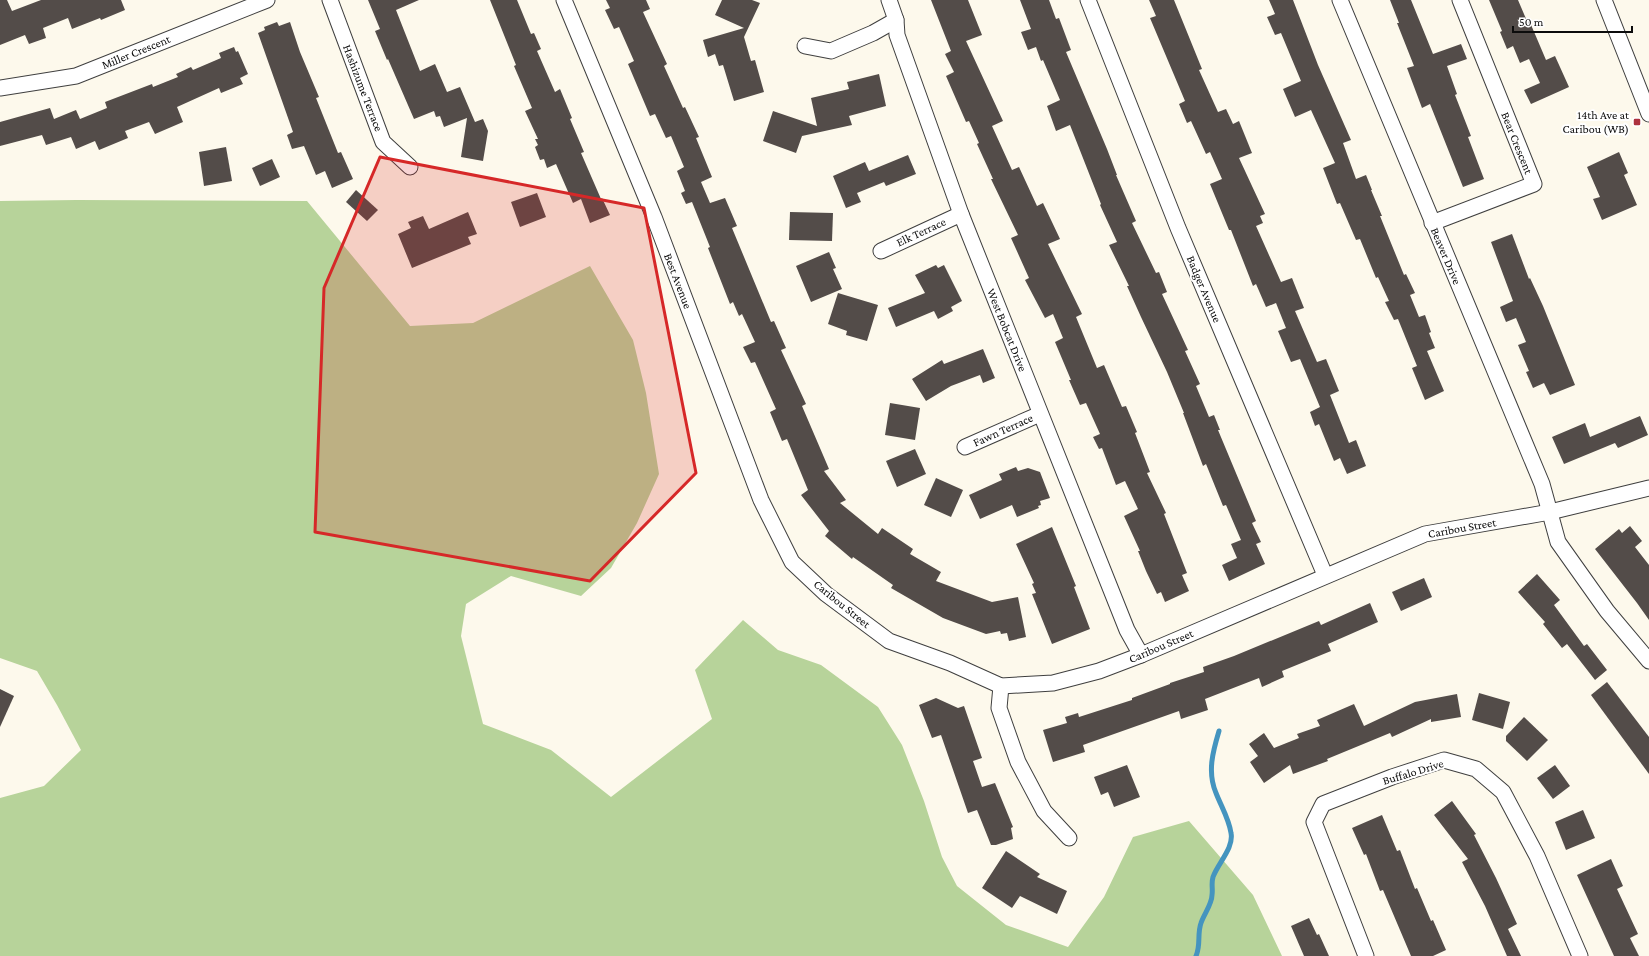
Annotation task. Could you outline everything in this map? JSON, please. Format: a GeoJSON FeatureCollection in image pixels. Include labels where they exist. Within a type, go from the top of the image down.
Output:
{"type":"FeatureCollection","features":[{"type":"Feature","properties":{"kind":"street","name":"Miller Crescent"},"geometry":{"type":"LineString","coordinates":[[0,88],[76,76],[267,0]]}},
{"type":"Feature","properties":{"kind":"street","name":"Hashizume Terrace"},"geometry":{"type":"LineString","coordinates":[[330,0],[383,142],[410,167]]}},
{"type":"Feature","properties":{"kind":"street","name":"Best Avenue"},"geometry":{"type":"LineString","coordinates":[[564,0],[654,217],[761,500],[792,562]]}},
{"type":"Feature","properties":{"kind":"street","name":"West Bobcat Drive"},"geometry":{"type":"LineString","coordinates":[[889,0],[896,20],[897,35],[961,214],[1127,630],[1141,655]]}},
{"type":"Feature","properties":{"kind":"street","name":"Badger Avenue"},"geometry":{"type":"LineString","coordinates":[[1088,0],[1178,228],[1325,576]]}},
{"type":"Feature","properties":{"kind":"street","name":"Beaver Drive"},"geometry":{"type":"LineString","coordinates":[[1340,0],[1542,484],[1550,512]]}},
{"type":"Feature","properties":{"kind":"street","name":"Bear Crescent"},"geometry":{"type":"LineString","coordinates":[[1432,222],[1534,184],[1460,0]]}},
{"type":"Feature","properties":{"kind":"street"},"geometry":{"type":"LineString","coordinates":[[1604,0],[1649,114]]}},
{"type":"Feature","properties":{"kind":"street"},"geometry":{"type":"LineString","coordinates":[[805,46],[831,51],[873,33],[896,20]]}},
{"type":"Feature","properties":{"kind":"street","name":"Elk Terrace"},"geometry":{"type":"LineString","coordinates":[[881,250],[961,214]]}},
{"type":"Feature","properties":{"kind":"street","name":"Fawn Terrace"},"geometry":{"type":"LineString","coordinates":[[965,447],[1040,414]]}},
{"type":"Feature","properties":{"kind":"street","name":"Caribou Street"},"geometry":{"type":"LineString","coordinates":[[792,562],[826,594],[889,642],[950,663],[1001,686],[1053,683],[1099,671],[1141,655],[1425,534],[1550,512],[1649,488]]}},
{"type":"Feature","properties":{"kind":"street"},"geometry":{"type":"LineString","coordinates":[[1550,512],[1558,542],[1607,611],[1649,661]]}},
{"type":"Feature","properties":{"kind":"street"},"geometry":{"type":"LineString","coordinates":[[1001,686],[999,708],[1018,762],[1044,811],[1069,838]]}},
{"type":"Feature","properties":{"kind":"street","name":"Buffalo Drive"},"geometry":{"type":"LineString","coordinates":[[1366,956],[1314,822],[1323,804],[1392,777],[1444,760],[1476,769],[1503,792],[1537,856],[1580,956]]}},
{"type":"Feature","properties":{"kind":"highlighted area"},"geometry":{"type":"Polygon","coordinates":[[[380,157],[644,208],[696,473],[590,581],[315,532],[324,288],[380,157]]]}},
{"type":"Feature","properties":{"kind":"green space"},"geometry":{"type":"Polygon","coordinates":[[[0,201],[307,201],[410,326],[473,323],[590,266],[633,340],[646,393],[659,474],[637,523],[611,568],[581,596],[511,576],[466,604],[461,636],[483,724],[551,750],[611,797],[712,719],[695,670],[743,620],[778,650],[821,665],[878,707],[902,745],[924,801],[942,857],[957,886],[1006,925],[1068,947],[1104,897],[1133,837],[1189,821],[1253,895],[1282,956],[0,956],[0,798],[44,786],[81,750],[37,671],[0,658],[0,201]]]}},
{"type":"Feature","properties":{"kind":"building"},"geometry":{"type":"Polygon","coordinates":[[[0,0],[7,0],[12,11],[41,0],[121,0],[125,10],[101,20],[100,18],[72,29],[68,18],[43,28],[46,38],[29,44],[25,35],[0,45],[0,0]]]}},
{"type":"Feature","properties":{"kind":"building"},"geometry":{"type":"Polygon","coordinates":[[[368,0],[419,0],[396,10],[420,71],[435,64],[447,92],[460,87],[475,122],[483,119],[488,131],[483,161],[461,157],[467,118],[444,127],[440,116],[436,117],[434,111],[414,119],[375,31],[380,29],[368,0]]]}},
{"type":"Feature","properties":{"kind":"building"},"geometry":{"type":"Polygon","coordinates":[[[490,0],[517,0],[531,34],[534,33],[541,49],[537,51],[555,92],[560,89],[572,118],[570,119],[584,152],[581,153],[601,199],[602,198],[610,215],[590,223],[581,199],[573,203],[556,164],[547,168],[544,159],[540,160],[535,147],[538,145],[535,139],[538,139],[525,111],[532,108],[514,66],[516,65],[490,0]]]}},
{"type":"Feature","properties":{"kind":"building"},"geometry":{"type":"Polygon","coordinates":[[[606,0],[646,0],[650,9],[643,12],[667,64],[664,66],[683,108],[685,107],[699,137],[696,138],[712,177],[701,182],[710,203],[725,198],[737,226],[732,228],[771,322],[774,321],[786,348],[781,350],[806,404],[802,406],[829,469],[824,471],[846,500],[840,503],[878,534],[882,528],[913,549],[910,554],[941,572],[936,581],[992,602],[1018,597],[1026,637],[1009,641],[1007,633],[1001,634],[1000,631],[986,634],[943,618],[891,588],[893,585],[853,557],[852,559],[825,536],[829,531],[801,495],[808,490],[787,439],[782,441],[770,412],[776,409],[755,362],[751,363],[743,347],[755,342],[742,314],[739,316],[733,302],[730,304],[692,202],[686,204],[681,193],[685,191],[677,171],[684,167],[671,136],[666,138],[655,114],[650,116],[628,64],[634,61],[619,27],[614,29],[605,10],[610,8],[606,0]]]}},
{"type":"Feature","properties":{"kind":"building"},"geometry":{"type":"Polygon","coordinates":[[[722,0],[752,0],[760,3],[744,37],[751,61],[755,60],[764,92],[734,101],[723,65],[719,66],[715,54],[708,57],[703,40],[744,28],[715,15],[722,0]]]}},
{"type":"Feature","properties":{"kind":"building"},"geometry":{"type":"Polygon","coordinates":[[[931,0],[968,0],[982,35],[966,41],[1003,121],[992,126],[1012,170],[1019,167],[1037,206],[1043,203],[1060,239],[1048,244],[1082,314],[1076,317],[1097,368],[1104,365],[1122,407],[1126,406],[1137,432],[1135,433],[1150,472],[1147,473],[1166,513],[1164,514],[1187,573],[1182,575],[1189,591],[1165,602],[1161,592],[1157,594],[1146,571],[1138,551],[1140,551],[1124,516],[1138,509],[1125,481],[1116,485],[1102,448],[1099,449],[1093,437],[1100,434],[1086,403],[1080,405],[1069,380],[1071,380],[1055,342],[1063,338],[1053,314],[1045,318],[1025,280],[1029,278],[1011,238],[1018,235],[991,179],[993,179],[977,144],[979,143],[969,121],[966,122],[946,76],[954,72],[945,54],[951,51],[931,0]]]}},
{"type":"Feature","properties":{"kind":"building"},"geometry":{"type":"Polygon","coordinates":[[[1020,0],[1049,0],[1056,19],[1059,18],[1071,50],[1066,52],[1136,221],[1132,223],[1156,273],[1159,272],[1167,292],[1162,294],[1188,350],[1185,351],[1200,384],[1196,386],[1209,417],[1214,415],[1220,430],[1218,430],[1256,521],[1252,523],[1261,542],[1256,544],[1265,564],[1229,581],[1222,565],[1237,558],[1231,544],[1241,540],[1226,505],[1223,506],[1206,464],[1203,466],[1184,413],[1167,372],[1109,245],[1117,242],[1100,205],[1101,204],[1070,125],[1056,131],[1047,106],[1060,100],[1043,60],[1041,61],[1036,47],[1028,50],[1021,32],[1031,29],[1020,0]]]}},
{"type":"Feature","properties":{"kind":"building"},"geometry":{"type":"Polygon","coordinates":[[[1149,0],[1174,0],[1202,69],[1199,70],[1218,112],[1226,109],[1233,124],[1239,121],[1252,153],[1239,158],[1265,214],[1260,216],[1263,223],[1256,226],[1281,282],[1292,278],[1304,308],[1295,311],[1317,362],[1326,359],[1339,391],[1330,395],[1349,443],[1356,440],[1366,466],[1347,474],[1340,458],[1334,461],[1319,424],[1315,426],[1310,412],[1320,407],[1300,359],[1291,362],[1278,331],[1286,328],[1276,303],[1266,307],[1256,284],[1253,286],[1231,230],[1229,230],[1210,184],[1222,179],[1210,152],[1206,154],[1191,121],[1187,123],[1179,104],[1185,101],[1150,18],[1156,16],[1149,0]]]}},
{"type":"Feature","properties":{"kind":"building"},"geometry":{"type":"Polygon","coordinates":[[[1269,0],[1293,0],[1318,65],[1351,140],[1343,143],[1356,179],[1366,175],[1382,216],[1380,216],[1404,275],[1406,274],[1415,293],[1410,295],[1419,317],[1425,315],[1431,332],[1429,333],[1435,348],[1427,351],[1444,391],[1425,400],[1412,368],[1417,366],[1398,319],[1394,320],[1385,302],[1389,301],[1378,277],[1376,278],[1360,239],[1356,240],[1340,203],[1337,204],[1323,168],[1335,163],[1311,110],[1295,117],[1283,89],[1301,81],[1281,33],[1275,35],[1267,17],[1275,14],[1269,0]]]}},
{"type":"Feature","properties":{"kind":"building"},"geometry":{"type":"Polygon","coordinates":[[[1390,0],[1411,0],[1433,54],[1461,44],[1467,59],[1447,66],[1457,94],[1455,95],[1471,136],[1468,137],[1484,179],[1463,187],[1430,104],[1422,108],[1407,68],[1414,66],[1397,23],[1399,23],[1390,0]]]}},
{"type":"Feature","properties":{"kind":"building"},"geometry":{"type":"Polygon","coordinates":[[[1489,0],[1518,0],[1527,21],[1529,20],[1546,60],[1555,56],[1569,87],[1531,104],[1524,90],[1540,83],[1529,59],[1520,63],[1513,46],[1507,49],[1500,32],[1502,31],[1489,0]]]}},
{"type":"Feature","properties":{"kind":"building"},"geometry":{"type":"Polygon","coordinates":[[[277,22],[279,26],[290,22],[300,52],[319,97],[316,98],[338,153],[341,152],[353,179],[332,188],[325,171],[316,175],[304,146],[292,149],[287,135],[293,132],[258,33],[265,30],[264,27],[277,22]]]}},
{"type":"Feature","properties":{"kind":"building"},"geometry":{"type":"Polygon","coordinates":[[[234,47],[236,52],[238,51],[248,74],[240,78],[243,84],[221,93],[219,88],[177,107],[183,122],[155,134],[149,122],[125,131],[128,138],[99,150],[95,141],[76,149],[71,137],[46,145],[42,135],[0,146],[0,122],[50,108],[54,119],[76,110],[80,119],[107,108],[105,102],[152,84],[153,87],[178,77],[176,74],[191,67],[193,70],[221,58],[219,53],[234,47]]]}},
{"type":"Feature","properties":{"kind":"building"},"geometry":{"type":"Polygon","coordinates":[[[879,74],[886,106],[849,116],[852,125],[802,136],[796,153],[763,141],[773,111],[817,126],[811,98],[849,89],[847,82],[879,74]]]}},
{"type":"Feature","properties":{"kind":"building"},"geometry":{"type":"Polygon","coordinates":[[[226,147],[232,181],[204,186],[199,152],[226,147]]]}},
{"type":"Feature","properties":{"kind":"building"},"geometry":{"type":"Polygon","coordinates":[[[1619,152],[1628,173],[1624,175],[1637,205],[1602,220],[1593,199],[1600,197],[1587,167],[1619,152]]]}},
{"type":"Feature","properties":{"kind":"building"},"geometry":{"type":"Polygon","coordinates":[[[908,155],[916,174],[886,186],[884,182],[857,193],[861,202],[846,208],[833,176],[865,162],[869,171],[908,155]]]}},
{"type":"Feature","properties":{"kind":"building"},"geometry":{"type":"Polygon","coordinates":[[[272,159],[280,177],[260,186],[252,168],[272,159]]]}},
{"type":"Feature","properties":{"kind":"building"},"geometry":{"type":"Polygon","coordinates":[[[356,190],[378,210],[367,221],[346,202],[356,190]]]}},
{"type":"Feature","properties":{"kind":"building"},"geometry":{"type":"Polygon","coordinates":[[[537,193],[546,217],[520,227],[511,202],[537,193]]]}},
{"type":"Feature","properties":{"kind":"building"},"geometry":{"type":"Polygon","coordinates":[[[468,212],[477,234],[468,237],[471,244],[412,268],[398,234],[411,228],[408,222],[423,216],[429,229],[468,212]]]}},
{"type":"Feature","properties":{"kind":"building"},"geometry":{"type":"Polygon","coordinates":[[[790,212],[833,213],[832,241],[789,240],[790,212]]]}},
{"type":"Feature","properties":{"kind":"building"},"geometry":{"type":"Polygon","coordinates":[[[1512,234],[1529,279],[1530,278],[1543,306],[1575,385],[1550,395],[1544,383],[1533,388],[1526,372],[1529,371],[1518,345],[1526,342],[1516,318],[1506,322],[1500,307],[1513,301],[1491,242],[1512,234]]]}},
{"type":"Feature","properties":{"kind":"building"},"geometry":{"type":"Polygon","coordinates":[[[829,252],[836,268],[833,269],[842,289],[811,302],[796,266],[829,252]]]}},
{"type":"Feature","properties":{"kind":"building"},"geometry":{"type":"Polygon","coordinates":[[[936,265],[938,268],[944,265],[962,301],[951,307],[953,311],[938,319],[934,311],[896,327],[888,308],[925,293],[915,275],[936,265]]]}},
{"type":"Feature","properties":{"kind":"building"},"geometry":{"type":"Polygon","coordinates":[[[838,293],[878,305],[867,341],[846,335],[847,331],[828,324],[838,293]]]}},
{"type":"Feature","properties":{"kind":"building"},"geometry":{"type":"Polygon","coordinates":[[[983,349],[995,378],[983,383],[980,375],[951,386],[926,401],[912,379],[942,360],[944,364],[983,349]]]}},
{"type":"Feature","properties":{"kind":"building"},"geometry":{"type":"Polygon","coordinates":[[[890,403],[920,408],[915,440],[885,435],[890,403]]]}},
{"type":"Feature","properties":{"kind":"building"},"geometry":{"type":"Polygon","coordinates":[[[1640,416],[1648,435],[1618,448],[1615,443],[1564,464],[1552,437],[1585,423],[1590,437],[1640,416]]]}},
{"type":"Feature","properties":{"kind":"building"},"geometry":{"type":"Polygon","coordinates":[[[915,449],[926,474],[897,487],[886,461],[915,449]]]}},
{"type":"Feature","properties":{"kind":"building"},"geometry":{"type":"Polygon","coordinates":[[[1016,467],[1018,471],[1028,468],[1040,472],[1050,498],[1040,501],[1041,505],[1038,506],[1039,508],[1017,517],[1012,505],[980,519],[969,495],[1002,480],[999,474],[1016,467]]]}},
{"type":"Feature","properties":{"kind":"building"},"geometry":{"type":"Polygon","coordinates":[[[936,478],[963,490],[951,517],[924,505],[936,478]]]}},
{"type":"Feature","properties":{"kind":"building"},"geometry":{"type":"Polygon","coordinates":[[[1630,526],[1642,541],[1635,547],[1649,565],[1649,620],[1595,549],[1619,529],[1622,533],[1630,526]]]}},
{"type":"Feature","properties":{"kind":"building"},"geometry":{"type":"Polygon","coordinates":[[[1052,527],[1076,586],[1074,587],[1090,629],[1052,644],[1032,594],[1036,593],[1032,584],[1034,583],[1016,544],[1052,527]]]}},
{"type":"Feature","properties":{"kind":"building"},"geometry":{"type":"Polygon","coordinates":[[[1537,574],[1560,600],[1554,605],[1584,646],[1587,644],[1607,670],[1595,680],[1567,644],[1562,648],[1543,624],[1545,622],[1518,592],[1537,574]]]}},
{"type":"Feature","properties":{"kind":"building"},"geometry":{"type":"Polygon","coordinates":[[[1424,578],[1432,597],[1401,611],[1392,592],[1424,578]]]}},
{"type":"Feature","properties":{"kind":"building"},"geometry":{"type":"Polygon","coordinates":[[[1370,603],[1378,622],[1328,644],[1331,651],[1282,671],[1284,677],[1262,687],[1259,678],[1205,699],[1208,710],[1181,719],[1179,711],[1083,745],[1085,752],[1053,762],[1043,730],[1067,723],[1065,717],[1078,713],[1079,717],[1132,700],[1132,698],[1170,683],[1204,672],[1203,667],[1234,656],[1319,621],[1321,625],[1370,603]]]}},
{"type":"Feature","properties":{"kind":"building"},"geometry":{"type":"Polygon","coordinates":[[[1607,682],[1649,737],[1649,774],[1591,695],[1607,682]]]}},
{"type":"Feature","properties":{"kind":"building"},"geometry":{"type":"Polygon","coordinates":[[[0,689],[14,696],[0,727],[0,689]]]}},
{"type":"Feature","properties":{"kind":"building"},"geometry":{"type":"Polygon","coordinates":[[[1479,693],[1510,702],[1503,729],[1472,720],[1479,693]]]}},
{"type":"Feature","properties":{"kind":"building"},"geometry":{"type":"Polygon","coordinates":[[[1457,694],[1461,717],[1431,722],[1431,719],[1392,737],[1390,733],[1327,759],[1328,761],[1293,774],[1290,765],[1264,783],[1250,762],[1258,756],[1249,744],[1264,733],[1274,748],[1299,738],[1297,734],[1320,726],[1317,720],[1354,704],[1364,726],[1415,702],[1457,694]]]}},
{"type":"Feature","properties":{"kind":"building"},"geometry":{"type":"Polygon","coordinates":[[[936,698],[958,708],[964,706],[982,758],[973,761],[982,787],[995,783],[1013,827],[1011,828],[1013,839],[996,845],[991,845],[977,810],[968,813],[941,735],[932,738],[919,705],[936,698]]]}},
{"type":"Feature","properties":{"kind":"building"},"geometry":{"type":"Polygon","coordinates":[[[1524,717],[1548,740],[1527,761],[1506,741],[1506,736],[1524,717]]]}},
{"type":"Feature","properties":{"kind":"building"},"geometry":{"type":"Polygon","coordinates":[[[1127,765],[1140,797],[1114,807],[1108,792],[1101,795],[1094,777],[1127,765]]]}},
{"type":"Feature","properties":{"kind":"building"},"geometry":{"type":"Polygon","coordinates":[[[1555,765],[1570,786],[1553,799],[1537,778],[1555,765]]]}},
{"type":"Feature","properties":{"kind":"building"},"geometry":{"type":"Polygon","coordinates":[[[1452,801],[1476,834],[1474,835],[1517,924],[1508,929],[1521,956],[1507,956],[1485,906],[1462,862],[1468,859],[1434,815],[1452,801]]]}},
{"type":"Feature","properties":{"kind":"building"},"geometry":{"type":"Polygon","coordinates":[[[1583,810],[1595,838],[1566,850],[1555,822],[1583,810]]]}},
{"type":"Feature","properties":{"kind":"building"},"geometry":{"type":"Polygon","coordinates":[[[1382,815],[1397,851],[1400,850],[1415,889],[1417,888],[1431,921],[1433,920],[1446,950],[1433,956],[1411,956],[1383,890],[1380,891],[1366,854],[1364,855],[1352,828],[1382,815]]]}},
{"type":"Feature","properties":{"kind":"building"},"geometry":{"type":"Polygon","coordinates":[[[1006,851],[1040,874],[1037,877],[1067,891],[1057,914],[1020,896],[1012,908],[982,888],[1006,851]]]}},
{"type":"Feature","properties":{"kind":"building"},"geometry":{"type":"Polygon","coordinates":[[[1611,859],[1623,886],[1617,889],[1638,934],[1630,938],[1639,956],[1614,956],[1577,875],[1611,859]]]}},
{"type":"Feature","properties":{"kind":"building"},"geometry":{"type":"Polygon","coordinates":[[[1309,918],[1317,935],[1319,934],[1329,956],[1304,956],[1291,926],[1309,918]]]}},
{"type":"Feature","properties":{"kind":"waterway"},"geometry":{"type":"LineString","coordinates":[[1196,956],[1200,927],[1212,898],[1213,877],[1228,850],[1231,839],[1229,823],[1213,785],[1211,769],[1219,731]]}},
{"type":"Feature","properties":{"kind":"place","name":"14th Ave at Caribou (WB)"},"geometry":{"type":"Point","coordinates":[1637,122]}}]}
